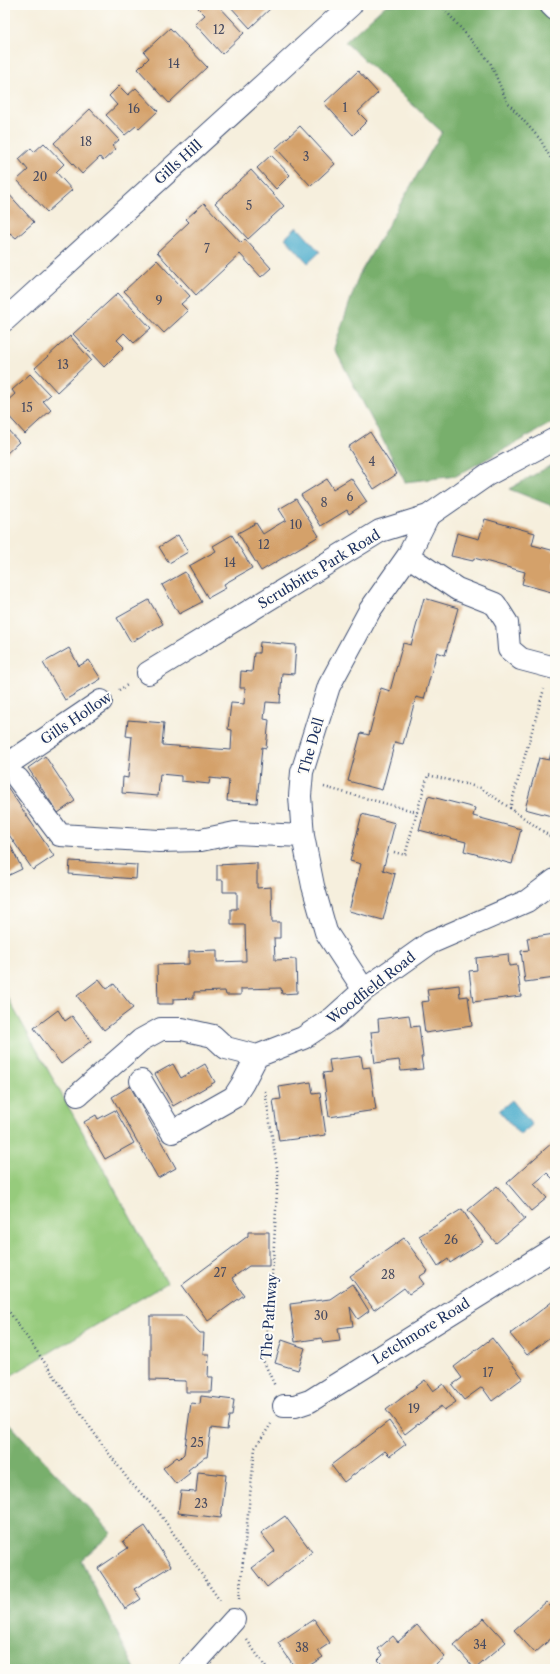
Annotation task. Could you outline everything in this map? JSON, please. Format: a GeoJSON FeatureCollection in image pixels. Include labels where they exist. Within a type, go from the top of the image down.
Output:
{"type":"FeatureCollection","features":[{"type":"Feature","properties":{"kind":"street","name":"Gills Hill"},"geometry":{"type":"LineString","coordinates":[[5,320],[351,5]]}},
{"type":"Feature","properties":{"kind":"street"},"geometry":{"type":"LineString","coordinates":[[551,5],[555,9]]}},
{"type":"Feature","properties":{"kind":"street","name":"Scrubbitts Park Road"},"geometry":{"type":"LineString","coordinates":[[148,672],[380,531],[428,516],[487,475],[555,439]]}},
{"type":"Feature","properties":{"kind":"street","name":"The Dell"},"geometry":{"type":"LineString","coordinates":[[364,990],[326,932],[313,886],[303,836],[300,796],[302,772],[329,686],[370,610],[408,556],[428,516]]}},
{"type":"Feature","properties":{"kind":"street"},"geometry":{"type":"LineString","coordinates":[[408,556],[457,589],[495,604],[507,623],[509,649],[521,659],[552,668]]}},
{"type":"Feature","properties":{"kind":"street","name":"Gills Hollow"},"geometry":{"type":"LineString","coordinates":[[12,773],[101,701]]}},
{"type":"Feature","properties":{"kind":"street"},"geometry":{"type":"LineString","coordinates":[[12,773],[60,835],[159,841],[201,840],[235,833],[303,836]]}},
{"type":"Feature","properties":{"kind":"street","name":"Woodfield Road"},"geometry":{"type":"LineString","coordinates":[[257,1056],[303,1038],[333,1018],[364,990],[430,944],[527,901],[555,880]]}},
{"type":"Feature","properties":{"kind":"street"},"geometry":{"type":"LineString","coordinates":[[78,1095],[141,1040],[161,1029],[182,1029],[213,1036],[226,1048],[257,1056],[234,1097],[172,1132],[141,1081]]}},
{"type":"Feature","properties":{"kind":"street","name":"Letchmore Road"},"geometry":{"type":"LineString","coordinates":[[284,1406],[295,1406],[310,1401],[555,1248]]}},
{"type":"Feature","properties":{"kind":"street"},"geometry":{"type":"LineString","coordinates":[[190,1669],[234,1620]]}},
{"type":"Feature","properties":{"kind":"path"},"geometry":{"type":"LineString","coordinates":[[442,5],[490,62],[506,102],[540,139],[555,166]]}},
{"type":"Feature","properties":{"kind":"path"},"geometry":{"type":"LineString","coordinates":[[510,808],[552,668]]}},
{"type":"Feature","properties":{"kind":"path","name":"Gills Hollow"},"geometry":{"type":"LineString","coordinates":[[101,701],[148,672]]}},
{"type":"Feature","properties":{"kind":"path"},"geometry":{"type":"LineString","coordinates":[[394,852],[405,854],[428,775],[481,788],[555,840]]}},
{"type":"Feature","properties":{"kind":"path"},"geometry":{"type":"LineString","coordinates":[[301,781],[417,812]]}},
{"type":"Feature","properties":{"kind":"path","name":"The Pathway"},"geometry":{"type":"LineString","coordinates":[[257,1056],[263,1079],[278,1174],[273,1262],[264,1362],[284,1406]]}},
{"type":"Feature","properties":{"kind":"path"},"geometry":{"type":"LineString","coordinates":[[5,1306],[130,1482],[158,1511],[267,1669]]}},
{"type":"Feature","properties":{"kind":"path"},"geometry":{"type":"LineString","coordinates":[[234,1620],[238,1615],[255,1448],[284,1406]]}},
{"type":"Feature","properties":{"kind":"green space"},"geometry":{"type":"Polygon","coordinates":[[[386,5],[555,5],[555,421],[456,476],[405,482],[334,348],[359,275],[442,132],[345,42],[386,5]]]}},
{"type":"Feature","properties":{"kind":"green space"},"geometry":{"type":"Polygon","coordinates":[[[555,463],[555,507],[509,489],[555,463]]]}},
{"type":"Feature","properties":{"kind":"green space"},"geometry":{"type":"Polygon","coordinates":[[[5,993],[167,1283],[5,1379],[5,993]]]}},
{"type":"Feature","properties":{"kind":"green space"},"geometry":{"type":"Polygon","coordinates":[[[5,1419],[112,1533],[81,1560],[135,1669],[5,1669],[5,1419]]]}},
{"type":"Feature","properties":{"kind":"water"},"geometry":{"type":"Polygon","coordinates":[[[297,227],[320,252],[308,263],[285,238],[297,227]]]}},
{"type":"Feature","properties":{"kind":"water"},"geometry":{"type":"Polygon","coordinates":[[[512,1100],[532,1125],[520,1135],[499,1111],[512,1100]]]}},
{"type":"Feature","properties":{"kind":"building"},"geometry":{"type":"Polygon","coordinates":[[[201,5],[218,5],[244,33],[222,54],[195,24],[205,15],[198,8],[201,5]]]}},
{"type":"Feature","properties":{"kind":"building"},"geometry":{"type":"Polygon","coordinates":[[[229,5],[272,5],[273,6],[250,28],[229,5]]]}},
{"type":"Feature","properties":{"kind":"building"},"geometry":{"type":"Polygon","coordinates":[[[170,28],[207,67],[169,103],[138,69],[149,58],[144,52],[170,28]]]}},
{"type":"Feature","properties":{"kind":"building"},"geometry":{"type":"Polygon","coordinates":[[[358,71],[378,93],[358,112],[367,121],[353,135],[324,103],[358,71]]]}},
{"type":"Feature","properties":{"kind":"building"},"geometry":{"type":"Polygon","coordinates":[[[119,86],[128,95],[136,88],[158,111],[139,129],[136,126],[125,135],[106,115],[117,105],[109,96],[119,86]]]}},
{"type":"Feature","properties":{"kind":"building"},"geometry":{"type":"Polygon","coordinates":[[[90,109],[119,140],[112,146],[116,149],[103,161],[100,157],[82,174],[54,143],[90,109]]]}},
{"type":"Feature","properties":{"kind":"building"},"geometry":{"type":"Polygon","coordinates":[[[300,126],[335,164],[311,186],[276,148],[300,126]]]}},
{"type":"Feature","properties":{"kind":"building"},"geometry":{"type":"Polygon","coordinates":[[[44,143],[64,164],[56,172],[72,190],[47,212],[17,180],[28,170],[19,159],[31,148],[34,152],[44,143]]]}},
{"type":"Feature","properties":{"kind":"building"},"geometry":{"type":"Polygon","coordinates":[[[271,155],[290,175],[276,189],[257,168],[271,155]]]}},
{"type":"Feature","properties":{"kind":"building"},"geometry":{"type":"Polygon","coordinates":[[[251,170],[284,206],[248,239],[215,203],[251,170]]]}},
{"type":"Feature","properties":{"kind":"building"},"geometry":{"type":"Polygon","coordinates":[[[7,192],[34,222],[16,238],[10,233],[5,238],[5,194],[7,192]]]}},
{"type":"Feature","properties":{"kind":"building"},"geometry":{"type":"Polygon","coordinates":[[[204,203],[241,243],[245,239],[271,268],[261,277],[240,254],[196,295],[157,252],[189,222],[186,219],[204,203]]]}},
{"type":"Feature","properties":{"kind":"building"},"geometry":{"type":"Polygon","coordinates":[[[157,260],[190,296],[181,304],[188,311],[164,333],[124,291],[157,260]]]}},
{"type":"Feature","properties":{"kind":"building"},"geometry":{"type":"Polygon","coordinates":[[[118,293],[151,328],[134,343],[124,333],[117,340],[124,347],[104,367],[73,334],[118,293]]]}},
{"type":"Feature","properties":{"kind":"building"},"geometry":{"type":"Polygon","coordinates":[[[70,336],[91,360],[57,392],[35,368],[70,336]]]}},
{"type":"Feature","properties":{"kind":"building"},"geometry":{"type":"Polygon","coordinates":[[[30,374],[50,395],[43,401],[51,410],[25,434],[5,412],[5,403],[15,394],[12,390],[30,374]]]}},
{"type":"Feature","properties":{"kind":"building"},"geometry":{"type":"Polygon","coordinates":[[[5,427],[19,442],[5,455],[5,427]]]}},
{"type":"Feature","properties":{"kind":"building"},"geometry":{"type":"Polygon","coordinates":[[[370,432],[397,474],[374,489],[348,447],[370,432]]]}},
{"type":"Feature","properties":{"kind":"building"},"geometry":{"type":"Polygon","coordinates":[[[351,478],[367,502],[349,514],[347,510],[321,526],[301,495],[327,479],[333,489],[351,478]]]}},
{"type":"Feature","properties":{"kind":"building"},"geometry":{"type":"Polygon","coordinates":[[[296,499],[319,536],[261,571],[238,533],[256,523],[263,534],[286,520],[279,509],[296,499]]]}},
{"type":"Feature","properties":{"kind":"building"},"geometry":{"type":"Polygon","coordinates":[[[485,519],[535,533],[532,545],[555,551],[555,593],[522,584],[525,572],[474,558],[473,561],[451,556],[457,533],[479,539],[485,519]]]}},
{"type":"Feature","properties":{"kind":"building"},"geometry":{"type":"Polygon","coordinates":[[[178,535],[188,552],[169,563],[159,547],[178,535]]]}},
{"type":"Feature","properties":{"kind":"building"},"geometry":{"type":"Polygon","coordinates":[[[232,535],[252,568],[224,584],[226,588],[208,598],[189,566],[216,551],[213,546],[232,535]]]}},
{"type":"Feature","properties":{"kind":"building"},"geometry":{"type":"Polygon","coordinates":[[[185,572],[202,602],[179,614],[162,585],[185,572]]]}},
{"type":"Feature","properties":{"kind":"building"},"geometry":{"type":"Polygon","coordinates":[[[424,598],[458,608],[445,655],[437,652],[424,699],[416,697],[403,744],[395,742],[382,790],[348,781],[361,733],[369,735],[381,688],[390,691],[403,643],[411,645],[424,598]]]}},
{"type":"Feature","properties":{"kind":"building"},"geometry":{"type":"Polygon","coordinates":[[[149,600],[163,624],[131,642],[117,618],[149,600]]]}},
{"type":"Feature","properties":{"kind":"building"},"geometry":{"type":"Polygon","coordinates":[[[260,642],[296,645],[294,674],[282,673],[280,703],[266,702],[264,719],[269,720],[266,748],[262,747],[257,803],[227,801],[229,780],[210,778],[209,784],[181,781],[181,776],[160,774],[158,796],[122,793],[123,777],[128,778],[132,737],[126,736],[128,720],[164,723],[162,745],[231,750],[232,730],[228,729],[231,703],[244,704],[245,688],[240,688],[241,671],[252,672],[254,653],[259,653],[260,642]]]}},
{"type":"Feature","properties":{"kind":"building"},"geometry":{"type":"Polygon","coordinates":[[[69,648],[79,666],[89,660],[101,679],[65,700],[43,663],[69,648]]]}},
{"type":"Feature","properties":{"kind":"building"},"geometry":{"type":"Polygon","coordinates":[[[555,740],[555,817],[525,809],[539,758],[549,760],[555,740]]]}},
{"type":"Feature","properties":{"kind":"building"},"geometry":{"type":"Polygon","coordinates":[[[45,756],[75,801],[58,813],[28,768],[45,756]]]}},
{"type":"Feature","properties":{"kind":"building"},"geometry":{"type":"Polygon","coordinates":[[[6,785],[54,856],[33,870],[5,829],[6,785]]]}},
{"type":"Feature","properties":{"kind":"building"},"geometry":{"type":"Polygon","coordinates":[[[428,796],[475,808],[473,816],[521,829],[512,864],[464,851],[466,842],[419,830],[428,796]]]}},
{"type":"Feature","properties":{"kind":"building"},"geometry":{"type":"Polygon","coordinates":[[[362,814],[395,823],[383,870],[395,874],[383,920],[349,911],[361,864],[350,861],[362,814]]]}},
{"type":"Feature","properties":{"kind":"building"},"geometry":{"type":"Polygon","coordinates":[[[5,834],[22,869],[5,877],[5,834]]]}},
{"type":"Feature","properties":{"kind":"building"},"geometry":{"type":"Polygon","coordinates":[[[70,861],[137,865],[136,879],[69,874],[70,861]]]}},
{"type":"Feature","properties":{"kind":"building"},"geometry":{"type":"Polygon","coordinates":[[[257,863],[257,888],[271,887],[272,922],[280,922],[280,938],[274,938],[275,960],[296,959],[297,993],[282,994],[281,988],[241,989],[241,995],[226,995],[225,991],[194,992],[194,998],[173,999],[173,1004],[158,1004],[157,965],[189,964],[189,951],[217,950],[217,962],[246,961],[245,925],[231,925],[231,909],[237,909],[237,892],[223,892],[223,880],[217,880],[217,865],[257,863]]]}},
{"type":"Feature","properties":{"kind":"building"},"geometry":{"type":"Polygon","coordinates":[[[555,934],[555,978],[525,982],[521,951],[529,950],[527,938],[555,934]]]}},
{"type":"Feature","properties":{"kind":"building"},"geometry":{"type":"Polygon","coordinates":[[[508,954],[509,966],[517,965],[521,996],[473,1002],[469,971],[477,970],[476,958],[508,954]]]}},
{"type":"Feature","properties":{"kind":"building"},"geometry":{"type":"Polygon","coordinates":[[[99,979],[107,989],[114,984],[133,1008],[104,1030],[77,996],[99,979]]]}},
{"type":"Feature","properties":{"kind":"building"},"geometry":{"type":"Polygon","coordinates":[[[459,985],[460,997],[468,996],[472,1026],[425,1033],[421,1002],[429,1001],[427,989],[459,985]]]}},
{"type":"Feature","properties":{"kind":"building"},"geometry":{"type":"Polygon","coordinates":[[[58,1010],[65,1021],[72,1016],[91,1041],[61,1064],[34,1028],[58,1010]]]}},
{"type":"Feature","properties":{"kind":"building"},"geometry":{"type":"Polygon","coordinates":[[[409,1015],[411,1027],[419,1026],[423,1069],[401,1071],[399,1060],[375,1063],[371,1032],[379,1031],[378,1019],[409,1015]]]}},
{"type":"Feature","properties":{"kind":"building"},"geometry":{"type":"Polygon","coordinates":[[[361,1056],[363,1068],[370,1067],[376,1110],[329,1117],[323,1073],[331,1072],[329,1060],[361,1056]]]}},
{"type":"Feature","properties":{"kind":"building"},"geometry":{"type":"Polygon","coordinates":[[[173,1064],[181,1078],[205,1064],[215,1082],[173,1106],[155,1074],[173,1064]]]}},
{"type":"Feature","properties":{"kind":"building"},"geometry":{"type":"Polygon","coordinates":[[[311,1082],[313,1094],[320,1093],[326,1135],[279,1141],[273,1100],[281,1099],[279,1087],[311,1082]]]}},
{"type":"Feature","properties":{"kind":"building"},"geometry":{"type":"Polygon","coordinates":[[[130,1086],[176,1168],[158,1178],[112,1097],[130,1086]]]}},
{"type":"Feature","properties":{"kind":"building"},"geometry":{"type":"Polygon","coordinates":[[[115,1110],[134,1143],[105,1159],[84,1122],[96,1115],[98,1119],[115,1110]]]}},
{"type":"Feature","properties":{"kind":"building"},"geometry":{"type":"Polygon","coordinates":[[[553,1142],[555,1144],[555,1177],[553,1179],[547,1173],[534,1184],[547,1198],[531,1211],[507,1183],[553,1142]]]}},
{"type":"Feature","properties":{"kind":"building"},"geometry":{"type":"Polygon","coordinates":[[[497,1186],[525,1219],[496,1243],[468,1210],[497,1186]]]}},
{"type":"Feature","properties":{"kind":"building"},"geometry":{"type":"Polygon","coordinates":[[[462,1209],[483,1242],[450,1263],[448,1259],[438,1266],[419,1236],[462,1209]]]}},
{"type":"Feature","properties":{"kind":"building"},"geometry":{"type":"Polygon","coordinates":[[[248,1232],[269,1232],[269,1266],[249,1266],[232,1278],[244,1295],[208,1321],[182,1285],[248,1236],[248,1232]]]}},
{"type":"Feature","properties":{"kind":"building"},"geometry":{"type":"Polygon","coordinates":[[[404,1238],[428,1271],[419,1277],[424,1284],[409,1294],[404,1288],[374,1310],[350,1276],[404,1238]]]}},
{"type":"Feature","properties":{"kind":"building"},"geometry":{"type":"Polygon","coordinates":[[[352,1284],[369,1311],[358,1319],[350,1307],[353,1326],[338,1328],[340,1341],[323,1343],[322,1338],[295,1342],[290,1304],[330,1299],[352,1284]]]}},
{"type":"Feature","properties":{"kind":"building"},"geometry":{"type":"Polygon","coordinates":[[[553,1301],[555,1304],[555,1344],[550,1337],[527,1355],[510,1334],[553,1301]]]}},
{"type":"Feature","properties":{"kind":"building"},"geometry":{"type":"Polygon","coordinates":[[[150,1316],[184,1316],[200,1333],[204,1333],[203,1354],[209,1354],[208,1377],[213,1377],[212,1392],[186,1392],[186,1381],[150,1380],[150,1316]]]}},
{"type":"Feature","properties":{"kind":"building"},"geometry":{"type":"Polygon","coordinates":[[[492,1338],[523,1378],[492,1401],[482,1387],[464,1400],[452,1385],[462,1378],[454,1367],[492,1338]]]}},
{"type":"Feature","properties":{"kind":"building"},"geometry":{"type":"Polygon","coordinates":[[[282,1340],[305,1348],[298,1370],[275,1363],[282,1340]]]}},
{"type":"Feature","properties":{"kind":"building"},"geometry":{"type":"Polygon","coordinates":[[[425,1380],[433,1391],[443,1384],[456,1402],[444,1410],[441,1406],[405,1434],[386,1410],[425,1380]]]}},
{"type":"Feature","properties":{"kind":"building"},"geometry":{"type":"Polygon","coordinates":[[[201,1396],[234,1400],[232,1416],[229,1416],[227,1430],[211,1428],[207,1457],[188,1470],[190,1473],[176,1484],[163,1468],[177,1457],[179,1459],[184,1454],[191,1403],[200,1404],[201,1396]]]}},
{"type":"Feature","properties":{"kind":"building"},"geometry":{"type":"Polygon","coordinates":[[[389,1421],[406,1444],[390,1456],[385,1451],[344,1482],[331,1465],[389,1421]]]}},
{"type":"Feature","properties":{"kind":"building"},"geometry":{"type":"Polygon","coordinates":[[[198,1472],[226,1475],[221,1518],[178,1513],[181,1491],[196,1492],[198,1472]]]}},
{"type":"Feature","properties":{"kind":"building"},"geometry":{"type":"Polygon","coordinates":[[[285,1516],[312,1552],[267,1587],[252,1568],[275,1551],[261,1533],[285,1516]]]}},
{"type":"Feature","properties":{"kind":"building"},"geometry":{"type":"Polygon","coordinates":[[[145,1526],[171,1566],[134,1589],[141,1599],[125,1609],[98,1568],[128,1548],[123,1541],[145,1526]]]}},
{"type":"Feature","properties":{"kind":"building"},"geometry":{"type":"Polygon","coordinates":[[[546,1602],[555,1611],[555,1635],[535,1653],[514,1630],[546,1602]]]}},
{"type":"Feature","properties":{"kind":"building"},"geometry":{"type":"Polygon","coordinates":[[[484,1618],[506,1642],[475,1669],[454,1645],[484,1618]]]}},
{"type":"Feature","properties":{"kind":"building"},"geometry":{"type":"Polygon","coordinates":[[[314,1619],[330,1643],[318,1651],[323,1657],[304,1669],[296,1669],[278,1643],[314,1619]]]}},
{"type":"Feature","properties":{"kind":"building"},"geometry":{"type":"Polygon","coordinates":[[[417,1625],[445,1657],[431,1669],[387,1669],[378,1660],[383,1655],[378,1649],[393,1636],[398,1642],[417,1625]]]}}]}
